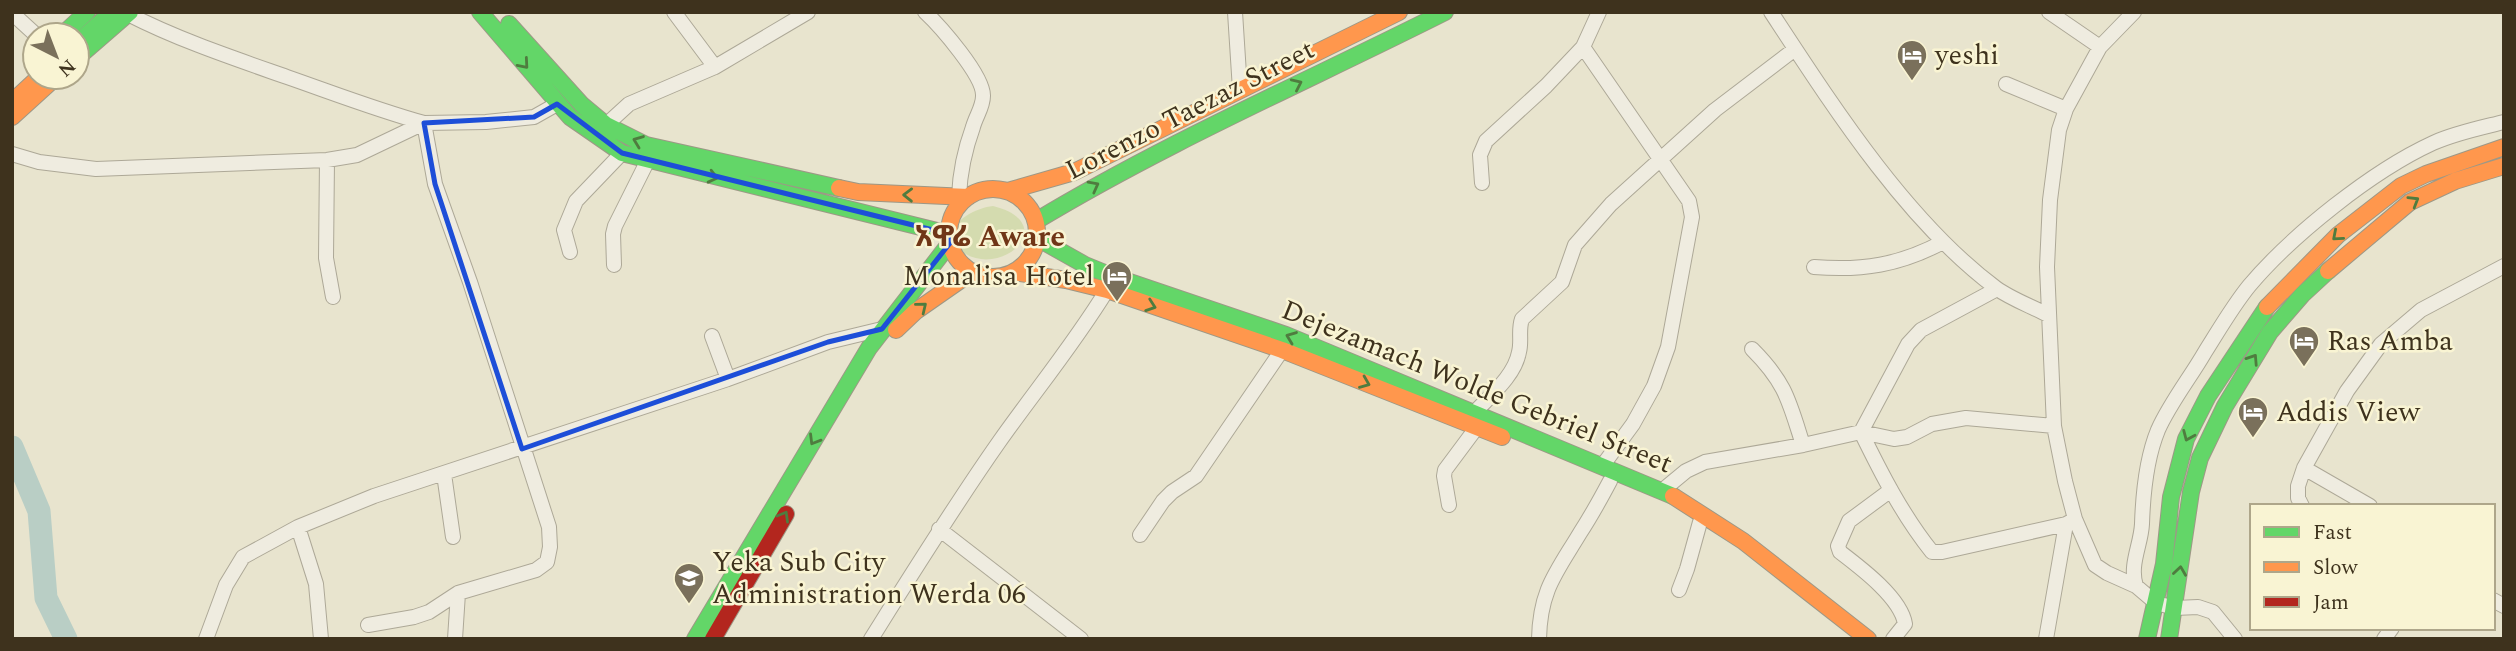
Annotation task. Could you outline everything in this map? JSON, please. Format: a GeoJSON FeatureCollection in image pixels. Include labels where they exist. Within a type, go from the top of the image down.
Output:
{"type":"FeatureCollection","features":[{"type":"Feature","properties":{"kind":"main road"},"geometry":{"type":"LineString","coordinates":[[480,12],[570,117],[622,153],[949,239]]}},
{"type":"Feature","properties":{"kind":"main road"},"geometry":{"type":"LineString","coordinates":[[498,12],[561,83],[606,125],[646,145],[818,184],[879,194],[964,196],[994,189],[1008,191],[1026,203],[1036,221],[1037,238],[1033,251],[1025,263],[1014,272],[985,276],[972,272],[954,255],[949,239],[951,220],[964,196]]}},
{"type":"Feature","properties":{"kind":"main road","name":"Lorenzo Taezaz Street"},"geometry":{"type":"LineString","coordinates":[[1008,191],[1074,172],[1399,12]]}},
{"type":"Feature","properties":{"kind":"main road","name":"Lorenzo Taezaz Street"},"geometry":{"type":"LineString","coordinates":[[1036,221],[1091,188],[1247,108],[1445,12]]}},
{"type":"Feature","properties":{"kind":"main road"},"geometry":{"type":"LineString","coordinates":[[91,35],[123,13]]}},
{"type":"Feature","properties":{"kind":"main road"},"geometry":{"type":"LineString","coordinates":[[91,44],[123,13]]}},
{"type":"Feature","properties":{"kind":"main road"},"geometry":{"type":"LineString","coordinates":[[12,117],[41,91]]}},
{"type":"Feature","properties":{"kind":"main road"},"geometry":{"type":"LineString","coordinates":[[2147,639],[2164,564],[2171,497],[2186,439],[2208,396],[2271,302],[2337,235],[2402,186],[2426,174],[2504,147]]}},
{"type":"Feature","properties":{"kind":"main road"},"geometry":{"type":"LineString","coordinates":[[2169,639],[2191,492],[2200,458],[2225,406],[2270,332],[2310,288],[2410,202],[2455,181],[2504,166]]}},
{"type":"Feature","properties":{"kind":"main road","name":"Dejezamach Wolde Gebriel Street"},"geometry":{"type":"LineString","coordinates":[[1037,238],[1085,265],[1112,276],[1286,335],[1656,500],[1699,522],[1734,546],[1849,639]]}},
{"type":"Feature","properties":{"kind":"main road"},"geometry":{"type":"LineString","coordinates":[[697,638],[882,329],[949,239]]}},
{"type":"Feature","properties":{"kind":"main road"},"geometry":{"type":"LineString","coordinates":[[713,639],[895,331],[916,311],[972,272]]}},
{"type":"Feature","properties":{"kind":"main road","name":"Dejezamach Wolde Gebriel Street"},"geometry":{"type":"LineString","coordinates":[[1014,272],[1107,290],[1476,419],[1663,490],[1746,541],[1868,639]]}},
{"type":"Feature","properties":{"kind":"street"},"geometry":{"type":"LineString","coordinates":[[674,12],[715,67]]}},
{"type":"Feature","properties":{"kind":"street"},"geometry":{"type":"LineString","coordinates":[[606,125],[629,104],[715,67],[808,12]]}},
{"type":"Feature","properties":{"kind":"street"},"geometry":{"type":"LineString","coordinates":[[925,12],[953,43],[984,93],[965,152],[964,196]]}},
{"type":"Feature","properties":{"kind":"street"},"geometry":{"type":"LineString","coordinates":[[1235,12],[1240,90]]}},
{"type":"Feature","properties":{"kind":"street"},"geometry":{"type":"LineString","coordinates":[[1482,183],[1480,155],[1486,141],[1546,86],[1583,47],[1599,12]]}},
{"type":"Feature","properties":{"kind":"street"},"geometry":{"type":"LineString","coordinates":[[1771,12],[1894,186],[1943,242],[1997,289],[2048,315]]}},
{"type":"Feature","properties":{"kind":"street"},"geometry":{"type":"LineString","coordinates":[[2049,12],[2100,47]]}},
{"type":"Feature","properties":{"kind":"street"},"geometry":{"type":"LineString","coordinates":[[2046,639],[2071,522],[2054,426],[2046,267],[2050,200],[2059,130],[2066,109],[2100,47],[2134,12]]}},
{"type":"Feature","properties":{"kind":"street"},"geometry":{"type":"LineString","coordinates":[[123,13],[161,31],[218,52],[424,123],[486,122],[534,117],[557,104]]}},
{"type":"Feature","properties":{"kind":"street"},"geometry":{"type":"LineString","coordinates":[[1583,47],[1689,201],[1692,217],[1672,331],[1654,386],[1633,424],[1603,465]]}},
{"type":"Feature","properties":{"kind":"street"},"geometry":{"type":"LineString","coordinates":[[1449,505],[1445,470],[1476,419],[1513,367],[1519,355],[1519,326],[1522,319],[1562,282],[1575,245],[1582,234],[1611,204],[1715,110],[1795,49]]}},
{"type":"Feature","properties":{"kind":"street"},"geometry":{"type":"LineString","coordinates":[[2006,84],[2066,109]]}},
{"type":"Feature","properties":{"kind":"street"},"geometry":{"type":"LineString","coordinates":[[2136,586],[2132,572],[2142,526],[2143,488],[2159,430],[2218,329],[2251,285],[2322,217],[2392,164],[2434,143],[2484,125],[2504,122]]}},
{"type":"Feature","properties":{"kind":"street"},"geometry":{"type":"LineString","coordinates":[[12,154],[39,162],[96,169],[186,163],[327,160],[357,155],[424,123]]}},
{"type":"Feature","properties":{"kind":"street"},"geometry":{"type":"LineString","coordinates":[[368,625],[414,618],[429,612],[458,593],[536,570],[547,562],[550,547],[549,527],[470,282],[435,184],[424,123]]}},
{"type":"Feature","properties":{"kind":"street"},"geometry":{"type":"LineString","coordinates":[[570,252],[564,230],[576,201],[622,153]]}},
{"type":"Feature","properties":{"kind":"street"},"geometry":{"type":"LineString","coordinates":[[327,160],[326,258],[333,297]]}},
{"type":"Feature","properties":{"kind":"street"},"geometry":{"type":"LineString","coordinates":[[614,265],[615,226],[648,160]]}},
{"type":"Feature","properties":{"kind":"street"},"geometry":{"type":"LineString","coordinates":[[1814,267],[1850,270],[1888,264],[1918,256],[1943,242]]}},
{"type":"Feature","properties":{"kind":"street"},"geometry":{"type":"LineString","coordinates":[[2301,504],[2298,486],[2304,468],[2351,385],[2381,344],[2420,310],[2504,266]]}},
{"type":"Feature","properties":{"kind":"street"},"geometry":{"type":"LineString","coordinates":[[1861,432],[1908,344],[1921,330],[1997,289]]}},
{"type":"Feature","properties":{"kind":"street"},"geometry":{"type":"LineString","coordinates":[[872,639],[939,529],[1000,440],[1087,323],[1107,290]]}},
{"type":"Feature","properties":{"kind":"street"},"geometry":{"type":"LineString","coordinates":[[206,639],[226,585],[243,557],[298,527],[374,496],[522,449],[828,342],[882,329]]}},
{"type":"Feature","properties":{"kind":"street"},"geometry":{"type":"LineString","coordinates":[[712,336],[728,379]]}},
{"type":"Feature","properties":{"kind":"street"},"geometry":{"type":"LineString","coordinates":[[1752,349],[1780,380],[1788,397],[1802,445]]}},
{"type":"Feature","properties":{"kind":"street"},"geometry":{"type":"LineString","coordinates":[[1140,535],[1163,501],[1196,476],[1282,350]]}},
{"type":"Feature","properties":{"kind":"street"},"geometry":{"type":"LineString","coordinates":[[1663,490],[1686,471],[1705,461],[1861,432],[1894,439],[1907,437],[1932,424],[1966,418],[2054,426]]}},
{"type":"Feature","properties":{"kind":"street"},"geometry":{"type":"LineString","coordinates":[[1861,432],[1891,490],[1932,552],[1942,552],[2071,522]]}},
{"type":"Feature","properties":{"kind":"street"},"geometry":{"type":"LineString","coordinates":[[2304,468],[2367,504]]}},
{"type":"Feature","properties":{"kind":"street"},"geometry":{"type":"LineString","coordinates":[[444,474],[453,537]]}},
{"type":"Feature","properties":{"kind":"street"},"geometry":{"type":"LineString","coordinates":[[1539,639],[1545,592],[1610,481]]}},
{"type":"Feature","properties":{"kind":"street"},"geometry":{"type":"LineString","coordinates":[[1891,490],[1849,520],[1838,546],[1840,551],[1873,578],[1900,611],[1905,624],[1893,639]]}},
{"type":"Feature","properties":{"kind":"street"},"geometry":{"type":"LineString","coordinates":[[1679,590],[1688,569],[1699,522]]}},
{"type":"Feature","properties":{"kind":"street"},"geometry":{"type":"LineString","coordinates":[[2071,522],[2095,565],[2136,586],[2156,603],[2175,608],[2198,607],[2213,611],[2235,639]]}},
{"type":"Feature","properties":{"kind":"street"},"geometry":{"type":"LineString","coordinates":[[298,527],[316,584],[321,639]]}},
{"type":"Feature","properties":{"kind":"street"},"geometry":{"type":"LineString","coordinates":[[939,529],[1081,639]]}},
{"type":"Feature","properties":{"kind":"street"},"geometry":{"type":"LineString","coordinates":[[455,639],[458,593]]}},
{"type":"Feature","properties":{"kind":"highlighted area"},"geometry":{"type":"Polygon","coordinates":[[[557,104],[622,153],[949,234],[950,243],[882,329],[828,342],[522,449],[435,184],[424,123],[534,117],[557,104]]]}},
{"type":"Feature","properties":{"kind":"green space"},"geometry":{"type":"Polygon","coordinates":[[[993,206],[1013,214],[1023,224],[1024,235],[1019,245],[1008,254],[995,259],[979,259],[964,253],[955,245],[953,229],[966,216],[993,206]]]}},
{"type":"Feature","properties":{"kind":"waterway"},"geometry":{"type":"LineString","coordinates":[[12,447],[39,511],[46,598],[66,639]]}},
{"type":"Feature","properties":{"kind":"traffic: fast"},"geometry":{"type":"LineString","coordinates":[[77,21],[87,12]]}},
{"type":"Feature","properties":{"kind":"traffic: fast"},"geometry":{"type":"LineString","coordinates":[[91,31],[112,12]]}},
{"type":"Feature","properties":{"kind":"traffic: fast"},"geometry":{"type":"LineString","coordinates":[[91,46],[130,12]]}},
{"type":"Feature","properties":{"kind":"traffic: fast"},"geometry":{"type":"LineString","coordinates":[[480,12],[570,117],[622,153],[949,234]]}},
{"type":"Feature","properties":{"kind":"traffic: fast"},"geometry":{"type":"LineString","coordinates":[[1036,221],[1187,138],[1445,12]]}},
{"type":"Feature","properties":{"kind":"traffic: fast"},"geometry":{"type":"LineString","coordinates":[[509,24],[582,105],[606,125],[646,145],[839,188]]}},
{"type":"Feature","properties":{"kind":"traffic: fast"},"geometry":{"type":"LineString","coordinates":[[1037,238],[1085,265],[1112,276],[1286,335],[1673,496]]}},
{"type":"Feature","properties":{"kind":"traffic: fast"},"geometry":{"type":"LineString","coordinates":[[695,639],[869,348],[950,243]]}},
{"type":"Feature","properties":{"kind":"traffic: fast"},"geometry":{"type":"LineString","coordinates":[[2169,639],[2191,492],[2200,458],[2225,406],[2270,332],[2302,295],[2328,271]]}},
{"type":"Feature","properties":{"kind":"traffic: fast"},"geometry":{"type":"LineString","coordinates":[[2147,639],[2164,564],[2171,497],[2186,439],[2208,396],[2267,307]]}},
{"type":"Feature","properties":{"kind":"traffic: slow"},"geometry":{"type":"LineString","coordinates":[[1008,191],[1074,172],[1399,12]]}},
{"type":"Feature","properties":{"kind":"traffic: slow"},"geometry":{"type":"LineString","coordinates":[[12,102],[24,91]]}},
{"type":"Feature","properties":{"kind":"traffic: slow"},"geometry":{"type":"LineString","coordinates":[[12,117],[41,91]]}},
{"type":"Feature","properties":{"kind":"traffic: slow"},"geometry":{"type":"LineString","coordinates":[[2267,307],[2338,235],[2401,186],[2426,174],[2504,147]]}},
{"type":"Feature","properties":{"kind":"traffic: slow"},"geometry":{"type":"LineString","coordinates":[[2328,271],[2410,202],[2455,181],[2504,166]]}},
{"type":"Feature","properties":{"kind":"traffic: slow"},"geometry":{"type":"LineString","coordinates":[[839,188],[858,192],[968,197]]}},
{"type":"Feature","properties":{"kind":"traffic: slow"},"geometry":{"type":"LineString","coordinates":[[993,189],[1010,193],[1024,202],[1033,216],[1037,233],[1033,250],[1024,264],[1010,273],[993,277],[976,273],[962,264],[953,250],[949,233],[953,216],[962,202],[976,193],[993,189]]}},
{"type":"Feature","properties":{"kind":"traffic: slow"},"geometry":{"type":"LineString","coordinates":[[896,330],[916,311],[972,272]]}},
{"type":"Feature","properties":{"kind":"traffic: slow"},"geometry":{"type":"LineString","coordinates":[[1014,272],[1107,290],[1282,350],[1502,437]]}},
{"type":"Feature","properties":{"kind":"traffic: slow"},"geometry":{"type":"LineString","coordinates":[[1673,496],[1743,541],[1868,639]]}},
{"type":"Feature","properties":{"kind":"traffic: jam"},"geometry":{"type":"LineString","coordinates":[[713,639],[786,514]]}},
{"type":"Feature","properties":{"kind":"place","name":"yeshi"},"geometry":{"type":"Point","coordinates":[1912,82]}},
{"type":"Feature","properties":{"kind":"place","name":"Monalisa Hotel"},"geometry":{"type":"Point","coordinates":[1117,303]}},
{"type":"Feature","properties":{"kind":"place","name":"Ras Amba"},"geometry":{"type":"Point","coordinates":[2304,368]}},
{"type":"Feature","properties":{"kind":"place","name":"Addis View"},"geometry":{"type":"Point","coordinates":[2253,439]}},
{"type":"Feature","properties":{"kind":"place","name":"Yeka Sub City Administration Werda 06"},"geometry":{"type":"Point","coordinates":[689,605]}},
{"type":"Feature","properties":{"kind":"district","name":"አዋሬ Aware"},"geometry":{"type":"Point","coordinates":[990,237]}}]}
